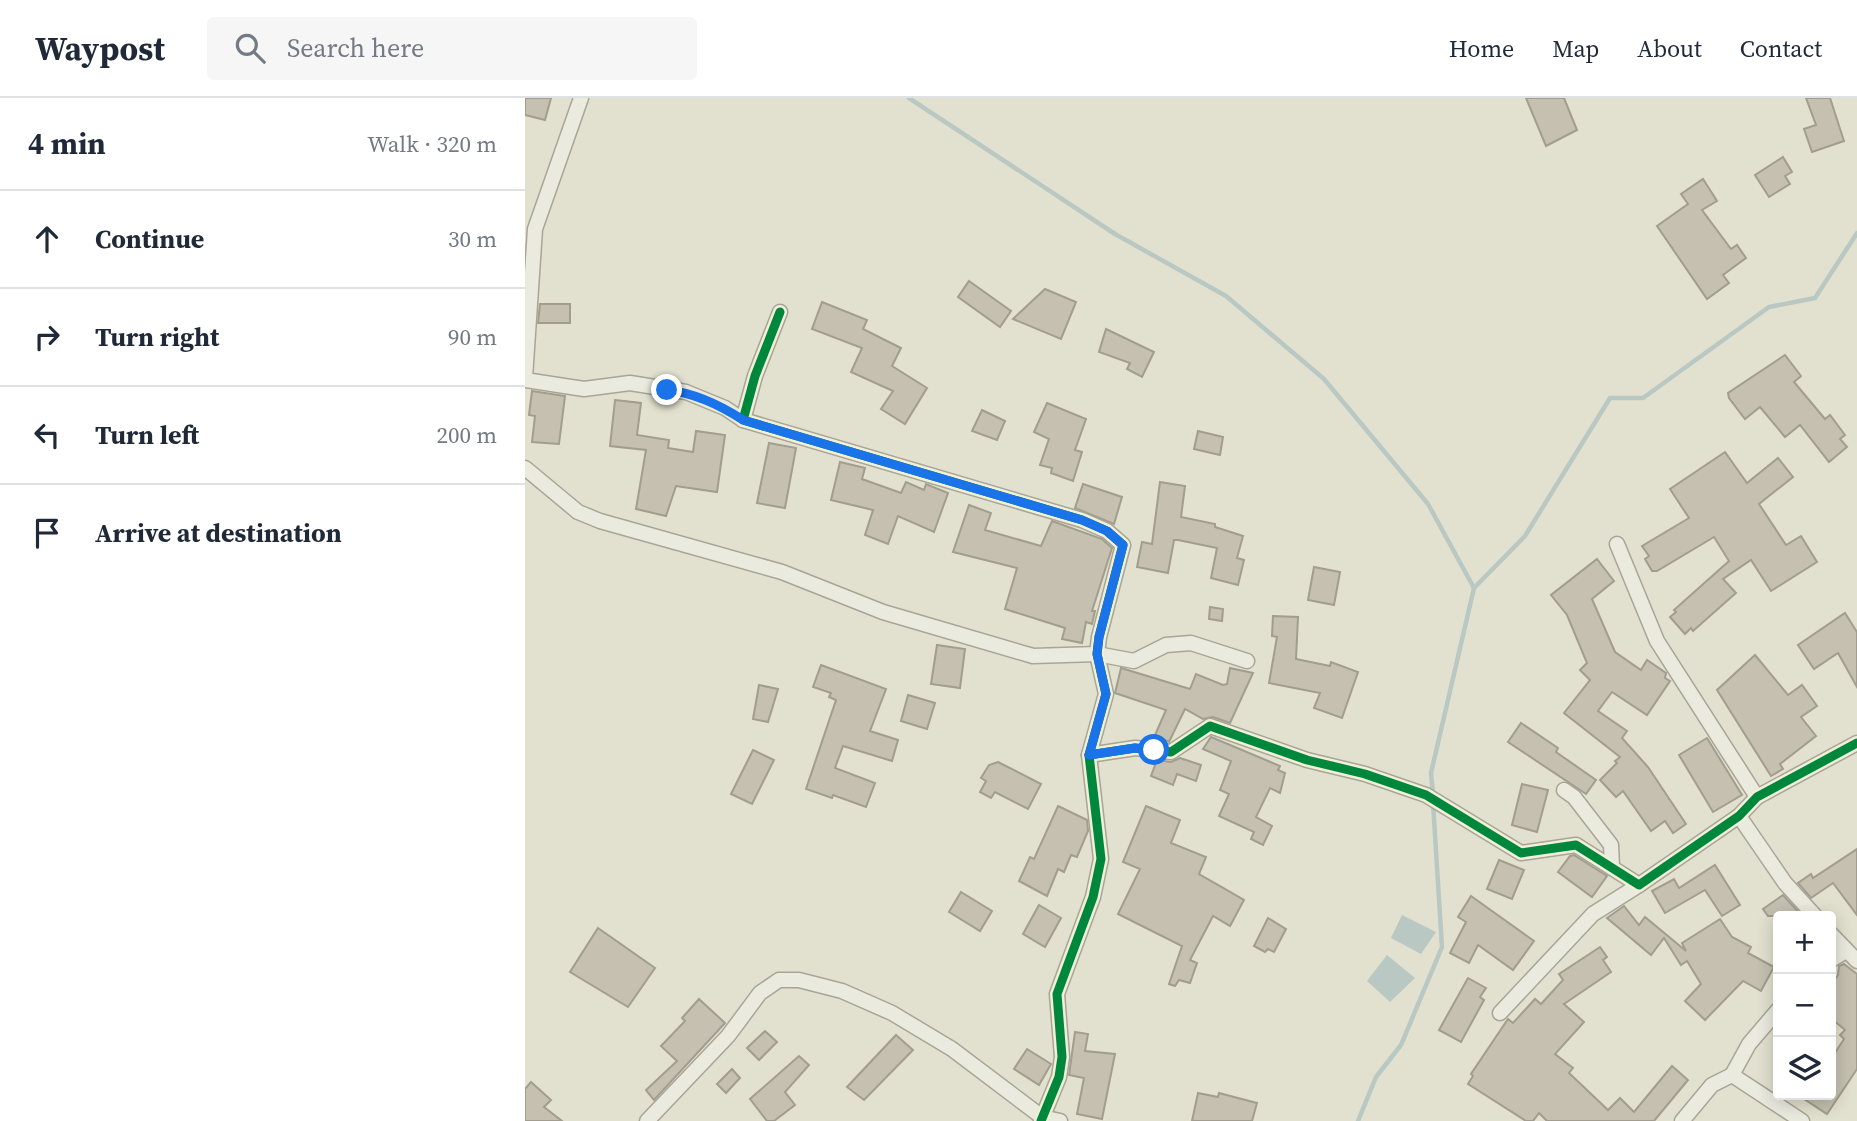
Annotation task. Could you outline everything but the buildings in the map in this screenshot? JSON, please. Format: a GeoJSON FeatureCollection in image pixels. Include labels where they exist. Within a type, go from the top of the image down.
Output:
{"type":"FeatureCollection","features":[{"type":"Feature","properties":{"kind":"street"},"geometry":{"type":"LineString","coordinates":[[581,98],[535,229],[525,379],[584,389],[630,383],[686,392],[725,408],[743,420],[1082,520],[1107,531],[1123,545],[1105,608],[1097,654],[1106,694],[1089,755],[1101,859],[1093,897],[1057,994],[1062,1056],[1059,1077],[1042,1119]]}},
{"type":"Feature","properties":{"kind":"street"},"geometry":{"type":"LineString","coordinates":[[743,420],[755,376],[780,312]]}},
{"type":"Feature","properties":{"kind":"street"},"geometry":{"type":"LineString","coordinates":[[525,468],[578,512],[600,521],[782,572],[883,612],[1033,656],[1097,654],[1134,661],[1166,645],[1191,643],[1247,661]]}},
{"type":"Feature","properties":{"kind":"street"},"geometry":{"type":"LineString","coordinates":[[1617,544],[1657,641],[1757,797]]}},
{"type":"Feature","properties":{"kind":"street"},"geometry":{"type":"LineString","coordinates":[[1089,755],[1135,748],[1171,752],[1210,726],[1307,760],[1365,774],[1432,798],[1521,853],[1577,845],[1639,886]]}},
{"type":"Feature","properties":{"kind":"street"},"geometry":{"type":"LineString","coordinates":[[1500,1013],[1593,914],[1639,886],[1739,816],[1757,797],[1857,743]]}},
{"type":"Feature","properties":{"kind":"street"},"geometry":{"type":"LineString","coordinates":[[1564,790],[1611,845],[1612,867]]}},
{"type":"Feature","properties":{"kind":"street"},"geometry":{"type":"LineString","coordinates":[[1739,816],[1785,883],[1810,911]]}},
{"type":"Feature","properties":{"kind":"street"},"geometry":{"type":"LineString","coordinates":[[1836,940],[1851,956]]}},
{"type":"Feature","properties":{"kind":"street"},"geometry":{"type":"LineString","coordinates":[[647,1121],[728,1035],[760,993],[779,980],[842,991],[893,1013],[952,1049],[1042,1119],[1060,1121]]}},
{"type":"Feature","properties":{"kind":"street"},"geometry":{"type":"LineString","coordinates":[[1682,1121],[1712,1085],[1732,1075],[1749,1044],[1773,1016]]}},
{"type":"Feature","properties":{"kind":"street"},"geometry":{"type":"LineString","coordinates":[[1732,1075],[1802,1121]]}},
{"type":"Feature","properties":{"kind":"shaded area"},"geometry":{"type":"Polygon","coordinates":[[[1402,915],[1436,932],[1421,954],[1391,938],[1402,915]]]}},
{"type":"Feature","properties":{"kind":"shaded area"},"geometry":{"type":"Polygon","coordinates":[[[1387,955],[1415,978],[1390,1002],[1367,981],[1387,955]]]}},
{"type":"Feature","properties":{"kind":"waterway"},"geometry":{"type":"LineString","coordinates":[[909,98],[1115,234],[1226,296],[1324,379],[1428,504],[1474,588]]}},
{"type":"Feature","properties":{"kind":"waterway"},"geometry":{"type":"LineString","coordinates":[[1433,794],[1431,773],[1474,588],[1525,536],[1610,398],[1643,398],[1769,307],[1815,298],[1857,233]]}},
{"type":"Feature","properties":{"kind":"waterway"},"geometry":{"type":"LineString","coordinates":[[1358,1121],[1376,1077],[1401,1045],[1442,947],[1433,803]]}},
{"type":"Feature","properties":{"kind":"cycle path"},"geometry":{"type":"LineString","coordinates":[[780,312],[755,376],[743,420],[1082,520],[1107,531],[1123,545],[1099,637],[1097,654],[1106,694],[1089,755],[1101,859],[1093,897],[1057,994],[1062,1057],[1059,1077],[1041,1121]]}},
{"type":"Feature","properties":{"kind":"cycle path"},"geometry":{"type":"LineString","coordinates":[[1089,755],[1135,748],[1171,752],[1210,726],[1307,760],[1365,774],[1426,795],[1521,853],[1576,845],[1639,885],[1739,816],[1757,797],[1857,743]]}},
{"type":"Feature","properties":{"kind":"route"},"geometry":{"type":"LineString","coordinates":[[667,390],[686,392],[725,408],[743,420],[1082,520],[1107,531],[1123,545],[1099,637],[1097,654],[1106,694],[1089,755],[1135,748],[1154,750]]}}]}
